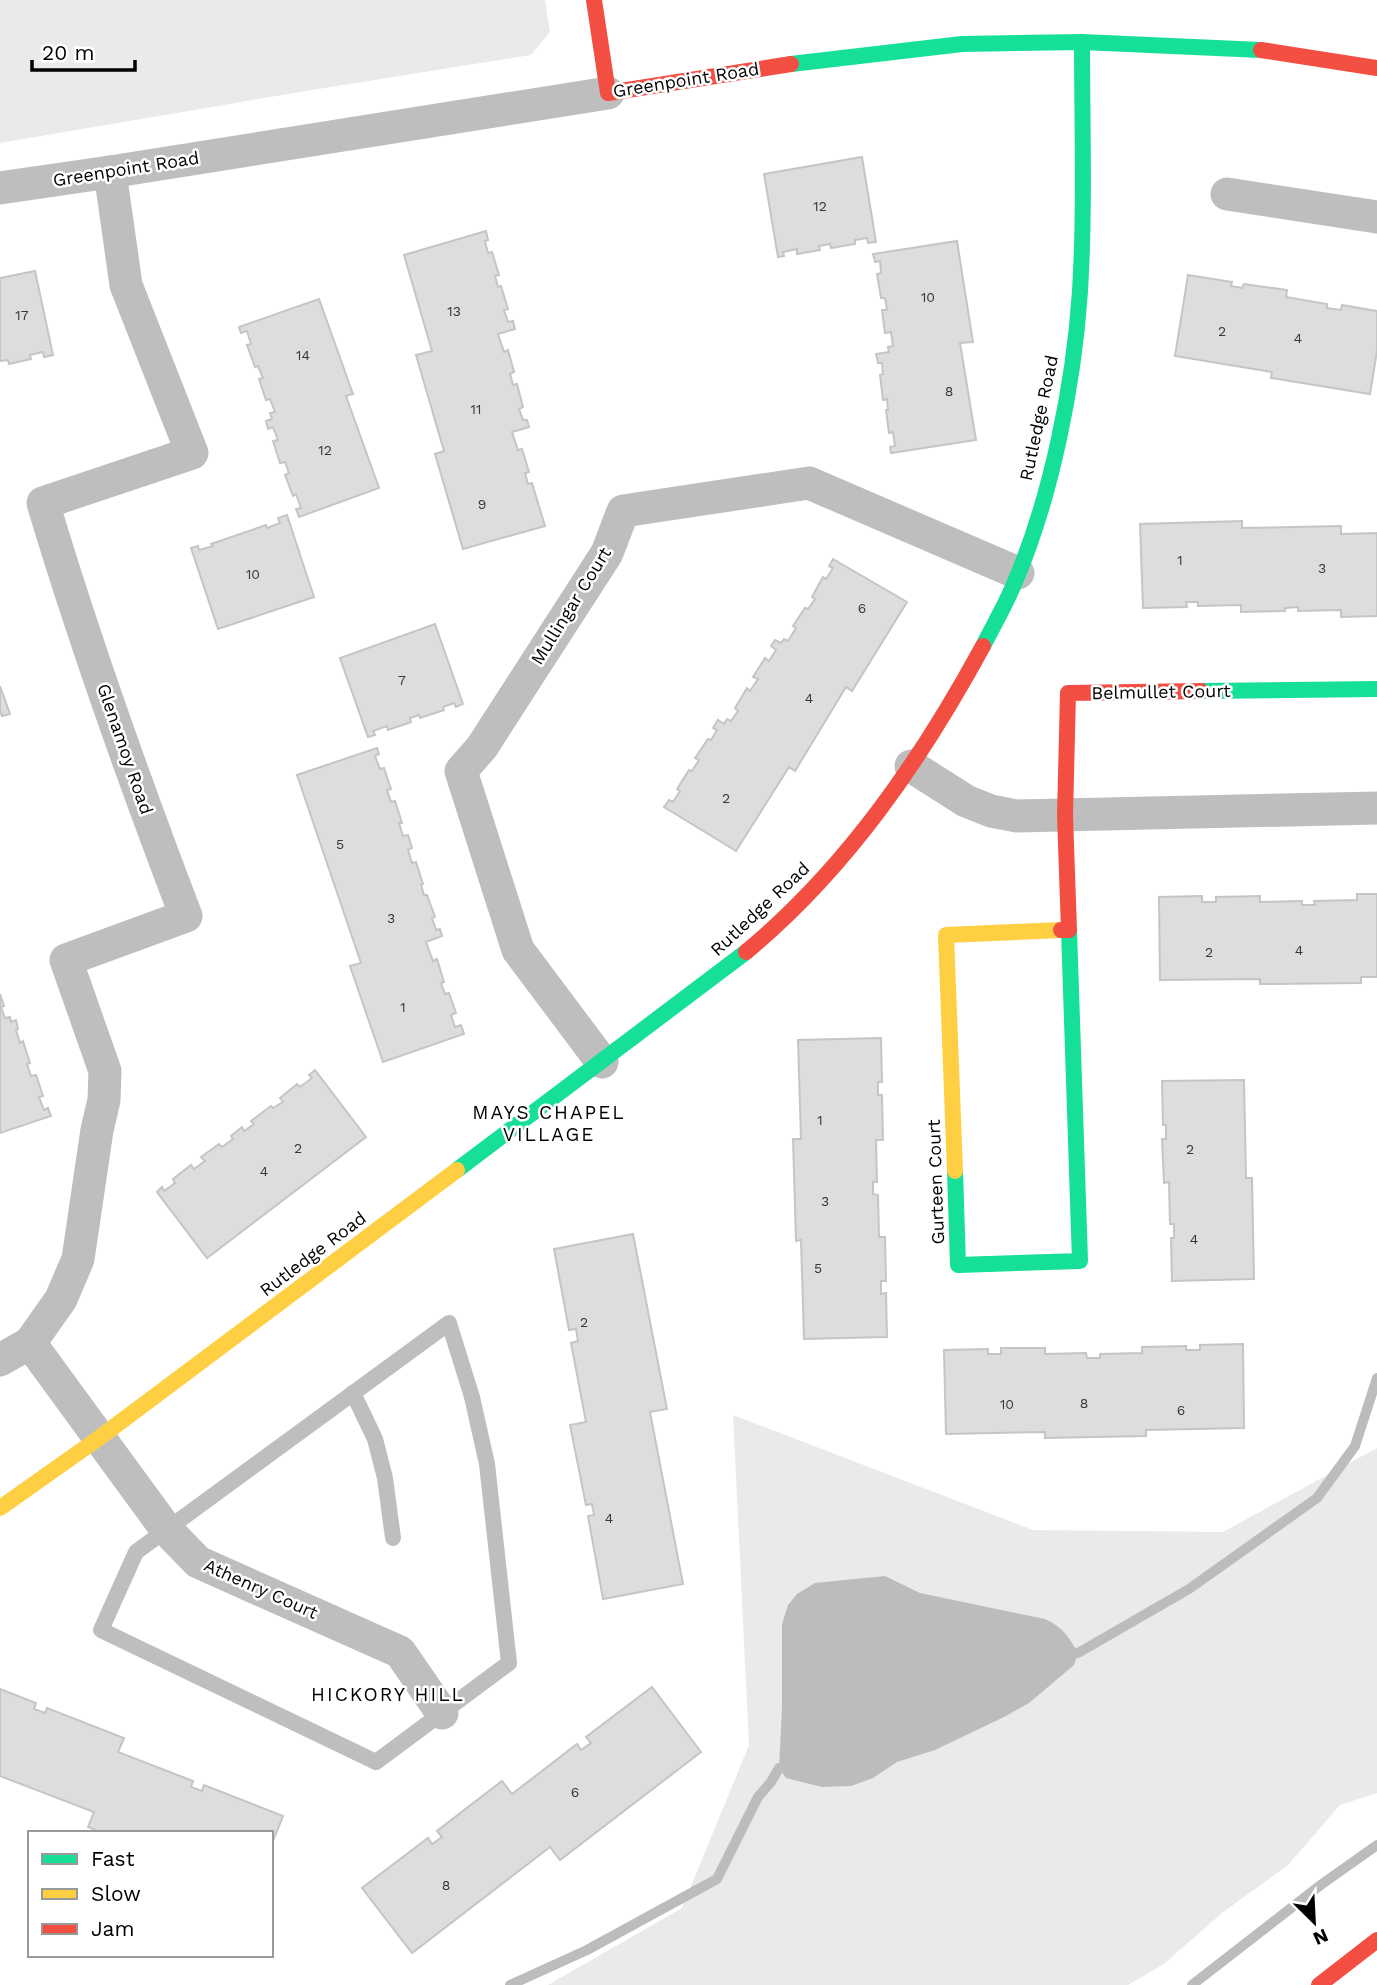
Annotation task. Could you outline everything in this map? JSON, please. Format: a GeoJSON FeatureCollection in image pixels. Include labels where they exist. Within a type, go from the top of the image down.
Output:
{"type":"FeatureCollection","features":[{"type":"Feature","properties":{"kind":"street"},"geometry":{"type":"LineString","coordinates":[[594,0],[608,93]]}},
{"type":"Feature","properties":{"kind":"street","name":"Greenpoint Road"},"geometry":{"type":"LineString","coordinates":[[0,188],[820,60],[962,44],[1082,42],[1267,50],[1377,68]]}},
{"type":"Feature","properties":{"kind":"street","name":"Rutledge Road"},"geometry":{"type":"LineString","coordinates":[[0,1508],[99,1438],[750,950],[798,905],[855,840],[911,766],[952,702],[1018,573],[1057,442],[1070,376],[1078,313],[1082,247],[1082,42]]}},
{"type":"Feature","properties":{"kind":"street","name":"Glenamoy Road"},"geometry":{"type":"LineString","coordinates":[[30,1343],[61,1299],[78,1259],[104,1100],[105,1071],[66,960],[186,916],[129,766],[43,503],[192,453],[126,285],[110,172]]}},
{"type":"Feature","properties":{"kind":"street"},"geometry":{"type":"LineString","coordinates":[[1227,194],[1377,217]]}},
{"type":"Feature","properties":{"kind":"street","name":"Mullingar Court"},"geometry":{"type":"LineString","coordinates":[[601,1062],[518,950],[461,771],[482,747],[607,552],[623,511],[809,483],[1018,573]]}},
{"type":"Feature","properties":{"kind":"street","name":"Belmullet Court"},"geometry":{"type":"LineString","coordinates":[[1065,816],[1068,693],[1377,689]]}},
{"type":"Feature","properties":{"kind":"street"},"geometry":{"type":"LineString","coordinates":[[911,766],[966,801],[991,811],[1017,816],[1377,808]]}},
{"type":"Feature","properties":{"kind":"street","name":"Gurteen Court"},"geometry":{"type":"LineString","coordinates":[[1065,816],[1069,930],[1080,1261],[958,1265],[947,934],[1069,930]]}},
{"type":"Feature","properties":{"kind":"street"},"geometry":{"type":"LineString","coordinates":[[0,1360],[30,1343]]}},
{"type":"Feature","properties":{"kind":"street","name":"Athenry Court"},"geometry":{"type":"LineString","coordinates":[[30,1343],[166,1529],[198,1562],[400,1652],[442,1713]]}},
{"type":"Feature","properties":{"kind":"street"},"geometry":{"type":"LineString","coordinates":[[1319,1985],[1377,1940]]}},
{"type":"Feature","properties":{"kind":"lane"},"geometry":{"type":"LineString","coordinates":[[449,1323],[472,1397],[487,1464],[509,1663],[376,1762],[101,1630],[136,1552],[353,1393],[449,1323]]}},
{"type":"Feature","properties":{"kind":"lane"},"geometry":{"type":"LineString","coordinates":[[353,1393],[375,1439],[385,1478],[393,1538]]}},
{"type":"Feature","properties":{"kind":"shaded area"},"geometry":{"type":"Polygon","coordinates":[[[0,0],[545,0],[550,32],[531,55],[0,143],[0,0]]]}},
{"type":"Feature","properties":{"kind":"shaded area"},"geometry":{"type":"Polygon","coordinates":[[[733,1415],[1033,1530],[1223,1532],[1377,1448],[1377,1793],[1340,1805],[1288,1865],[1222,1913],[1164,1964],[1128,1985],[548,1985],[682,1908],[749,1745],[733,1415]]]}},
{"type":"Feature","properties":{"kind":"shaded area"},"geometry":{"type":"Polygon","coordinates":[[[885,1576],[920,1593],[1045,1619],[1061,1629],[1078,1653],[1074,1665],[1029,1703],[1006,1716],[935,1750],[897,1762],[873,1778],[851,1786],[822,1787],[786,1778],[779,1768],[782,1624],[788,1605],[797,1594],[815,1583],[885,1576]]]}},
{"type":"Feature","properties":{"kind":"building"},"geometry":{"type":"Polygon","coordinates":[[[862,157],[876,242],[868,243],[867,238],[855,240],[855,244],[831,248],[830,244],[819,246],[820,250],[797,254],[797,249],[783,252],[784,256],[778,257],[764,174],[862,157]]]}},
{"type":"Feature","properties":{"kind":"building"},"geometry":{"type":"Polygon","coordinates":[[[486,231],[488,253],[492,252],[499,275],[495,276],[498,287],[501,286],[508,309],[504,310],[508,322],[513,321],[515,329],[498,334],[504,352],[508,350],[514,372],[510,374],[513,385],[517,384],[523,407],[519,409],[529,427],[512,432],[518,450],[522,449],[529,472],[525,473],[528,484],[532,483],[545,526],[463,549],[435,454],[444,451],[416,355],[432,351],[404,255],[486,231]]]}},
{"type":"Feature","properties":{"kind":"building"},"geometry":{"type":"Polygon","coordinates":[[[957,241],[973,342],[960,343],[976,440],[891,453],[890,447],[895,446],[893,432],[889,433],[887,399],[883,400],[880,375],[883,374],[882,363],[878,363],[876,354],[889,352],[888,347],[893,346],[891,332],[885,333],[882,310],[887,310],[885,298],[881,298],[877,274],[881,273],[880,261],[875,262],[873,254],[957,241]]]}},
{"type":"Feature","properties":{"kind":"building"},"geometry":{"type":"Polygon","coordinates":[[[35,271],[53,355],[44,357],[43,352],[30,355],[31,359],[9,364],[8,360],[0,361],[0,278],[35,271]]]}},
{"type":"Feature","properties":{"kind":"building"},"geometry":{"type":"Polygon","coordinates":[[[1188,275],[1232,282],[1231,286],[1242,288],[1244,284],[1287,290],[1286,297],[1327,304],[1327,308],[1341,310],[1342,305],[1377,311],[1377,351],[1370,394],[1271,378],[1272,372],[1175,356],[1188,275]]]}},
{"type":"Feature","properties":{"kind":"building"},"geometry":{"type":"Polygon","coordinates":[[[319,299],[353,394],[346,396],[379,488],[299,517],[296,509],[301,508],[285,475],[289,473],[285,462],[280,463],[273,441],[278,440],[273,427],[268,429],[266,421],[272,419],[270,413],[275,412],[270,399],[266,400],[259,379],[263,378],[258,366],[255,367],[247,345],[251,344],[247,331],[241,333],[239,327],[319,299]]]}},
{"type":"Feature","properties":{"kind":"building"},"geometry":{"type":"Polygon","coordinates":[[[287,515],[314,597],[218,629],[191,548],[198,546],[199,550],[266,525],[267,528],[280,523],[278,518],[287,515]]]}},
{"type":"Feature","properties":{"kind":"building"},"geometry":{"type":"Polygon","coordinates":[[[1242,521],[1242,528],[1341,526],[1341,534],[1377,533],[1377,616],[1341,617],[1341,610],[1298,611],[1298,607],[1285,608],[1285,611],[1241,612],[1241,605],[1198,606],[1198,602],[1186,602],[1187,607],[1143,608],[1140,524],[1242,521]]]}},
{"type":"Feature","properties":{"kind":"building"},"geometry":{"type":"Polygon","coordinates":[[[833,559],[907,602],[852,691],[846,687],[795,771],[789,767],[736,851],[664,807],[669,800],[673,802],[680,791],[677,789],[699,760],[695,758],[717,730],[713,728],[718,720],[724,724],[727,719],[731,721],[738,711],[735,708],[747,688],[750,691],[758,679],[753,677],[765,658],[769,661],[776,650],[771,646],[775,640],[781,643],[784,639],[788,641],[796,628],[793,626],[815,599],[812,597],[823,577],[826,579],[833,568],[829,566],[833,559]]]}},
{"type":"Feature","properties":{"kind":"building"},"geometry":{"type":"Polygon","coordinates":[[[435,624],[463,704],[456,707],[454,703],[443,707],[444,710],[420,718],[419,715],[410,718],[411,722],[388,730],[387,726],[373,731],[375,735],[368,737],[340,658],[435,624]]]}},
{"type":"Feature","properties":{"kind":"building"},"geometry":{"type":"Polygon","coordinates":[[[0,686],[10,714],[2,716],[0,712],[0,686]]]}},
{"type":"Feature","properties":{"kind":"building"},"geometry":{"type":"Polygon","coordinates":[[[377,748],[379,754],[375,756],[380,769],[384,768],[391,789],[387,790],[391,802],[395,801],[403,836],[408,835],[412,848],[408,850],[412,863],[416,862],[424,895],[427,895],[435,917],[432,918],[436,930],[440,929],[442,936],[426,942],[433,961],[437,959],[444,982],[441,983],[445,994],[449,993],[456,1013],[451,1015],[455,1027],[461,1025],[464,1034],[383,1062],[350,966],[361,963],[297,775],[377,748]]]}},
{"type":"Feature","properties":{"kind":"building"},"geometry":{"type":"Polygon","coordinates":[[[1357,894],[1377,894],[1377,977],[1361,977],[1361,983],[1260,984],[1260,979],[1160,980],[1159,897],[1202,896],[1202,902],[1216,902],[1216,897],[1260,896],[1260,902],[1302,901],[1302,905],[1315,905],[1314,901],[1357,900],[1357,894]]]}},
{"type":"Feature","properties":{"kind":"building"},"geometry":{"type":"Polygon","coordinates":[[[0,994],[5,1018],[10,1017],[11,1022],[16,1020],[16,1030],[20,1043],[23,1041],[31,1076],[36,1075],[43,1096],[39,1097],[44,1110],[48,1108],[51,1116],[0,1133],[0,994]]]}},
{"type":"Feature","properties":{"kind":"building"},"geometry":{"type":"Polygon","coordinates":[[[881,1038],[882,1082],[878,1082],[878,1095],[882,1095],[883,1140],[876,1140],[877,1182],[873,1182],[873,1194],[878,1195],[879,1237],[885,1237],[886,1281],[881,1281],[881,1294],[886,1293],[887,1337],[804,1339],[801,1240],[796,1241],[793,1139],[801,1139],[798,1040],[881,1038]]]}},
{"type":"Feature","properties":{"kind":"building"},"geometry":{"type":"Polygon","coordinates":[[[315,1070],[366,1137],[207,1258],[157,1192],[162,1187],[164,1191],[175,1183],[173,1179],[191,1165],[194,1169],[205,1161],[201,1157],[219,1144],[222,1147],[233,1139],[231,1136],[242,1127],[244,1131],[254,1124],[251,1121],[271,1106],[273,1108],[283,1102],[280,1098],[297,1084],[300,1087],[312,1078],[309,1075],[315,1070]]]}},
{"type":"Feature","properties":{"kind":"building"},"geometry":{"type":"Polygon","coordinates":[[[1244,1080],[1246,1178],[1252,1178],[1254,1279],[1172,1281],[1171,1238],[1174,1238],[1174,1224],[1170,1224],[1169,1182],[1164,1183],[1162,1139],[1166,1139],[1166,1125],[1163,1125],[1162,1081],[1244,1080]]]}},
{"type":"Feature","properties":{"kind":"building"},"geometry":{"type":"Polygon","coordinates":[[[633,1234],[667,1409],[650,1412],[683,1584],[603,1599],[588,1516],[594,1515],[592,1504],[586,1505],[570,1425],[586,1422],[571,1343],[578,1341],[576,1329],[569,1330],[554,1249],[633,1234]]]}},
{"type":"Feature","properties":{"kind":"building"},"geometry":{"type":"Polygon","coordinates":[[[1243,1344],[1244,1428],[1146,1430],[1146,1436],[1045,1438],[1045,1432],[946,1434],[944,1350],[988,1349],[988,1354],[1001,1354],[1001,1348],[1045,1348],[1045,1354],[1086,1353],[1087,1358],[1100,1358],[1100,1354],[1142,1353],[1142,1347],[1186,1346],[1186,1350],[1200,1350],[1200,1345],[1243,1344]]]}},
{"type":"Feature","properties":{"kind":"building"},"geometry":{"type":"Polygon","coordinates":[[[652,1687],[701,1752],[560,1860],[550,1847],[412,1953],[362,1888],[428,1838],[432,1844],[442,1837],[437,1831],[502,1781],[512,1794],[577,1744],[581,1750],[591,1743],[586,1737],[652,1687]]]}},
{"type":"Feature","properties":{"kind":"building"},"geometry":{"type":"Polygon","coordinates":[[[0,1689],[36,1703],[34,1709],[45,1713],[47,1708],[124,1738],[118,1752],[193,1781],[191,1787],[202,1791],[204,1785],[283,1816],[273,1841],[273,1831],[97,1831],[88,1827],[94,1812],[0,1776],[0,1689]]]}},
{"type":"Feature","properties":{"kind":"waterway"},"geometry":{"type":"LineString","coordinates":[[1067,1652],[1078,1653],[1189,1589],[1317,1498],[1355,1446],[1377,1378]]}},
{"type":"Feature","properties":{"kind":"waterway"},"geometry":{"type":"LineString","coordinates":[[510,1985],[587,1950],[717,1879],[758,1797],[779,1768],[793,1764]]}},
{"type":"Feature","properties":{"kind":"waterway"},"geometry":{"type":"LineString","coordinates":[[1192,1985],[1377,1845]]}},
{"type":"Feature","properties":{"kind":"traffic: fast"},"geometry":{"type":"LineString","coordinates":[[791,64],[962,44],[1082,42],[1261,50]]}},
{"type":"Feature","properties":{"kind":"traffic: fast"},"geometry":{"type":"LineString","coordinates":[[983,646],[1027,551],[1050,478],[1066,402],[1077,327],[1082,260],[1082,42]]}},
{"type":"Feature","properties":{"kind":"traffic: fast"},"geometry":{"type":"LineString","coordinates":[[1201,691],[1377,689]]}},
{"type":"Feature","properties":{"kind":"traffic: fast"},"geometry":{"type":"LineString","coordinates":[[955,1171],[958,1265],[1080,1261],[1069,930]]}},
{"type":"Feature","properties":{"kind":"traffic: fast"},"geometry":{"type":"LineString","coordinates":[[457,1170],[746,952]]}},
{"type":"Feature","properties":{"kind":"traffic: slow"},"geometry":{"type":"LineString","coordinates":[[955,1171],[946,935],[1061,930]]}},
{"type":"Feature","properties":{"kind":"traffic: slow"},"geometry":{"type":"LineString","coordinates":[[0,1508],[99,1438],[457,1170]]}},
{"type":"Feature","properties":{"kind":"traffic: jam"},"geometry":{"type":"LineString","coordinates":[[594,0],[608,93],[791,64]]}},
{"type":"Feature","properties":{"kind":"traffic: jam"},"geometry":{"type":"LineString","coordinates":[[1261,50],[1377,68]]}},
{"type":"Feature","properties":{"kind":"traffic: jam"},"geometry":{"type":"LineString","coordinates":[[746,952],[817,885],[879,811],[934,730],[983,646]]}},
{"type":"Feature","properties":{"kind":"traffic: jam"},"geometry":{"type":"LineString","coordinates":[[1061,930],[1069,930],[1065,816],[1068,693],[1201,691]]}},
{"type":"Feature","properties":{"kind":"traffic: jam"},"geometry":{"type":"LineString","coordinates":[[1319,1985],[1377,1940]]}},
{"type":"Feature","properties":{"kind":"district","name":"MAYS CHAPEL VILLAGE"},"geometry":{"type":"Point","coordinates":[549,1123]}},
{"type":"Feature","properties":{"kind":"district","name":"HICKORY HILL"},"geometry":{"type":"Point","coordinates":[388,1694]}}]}
